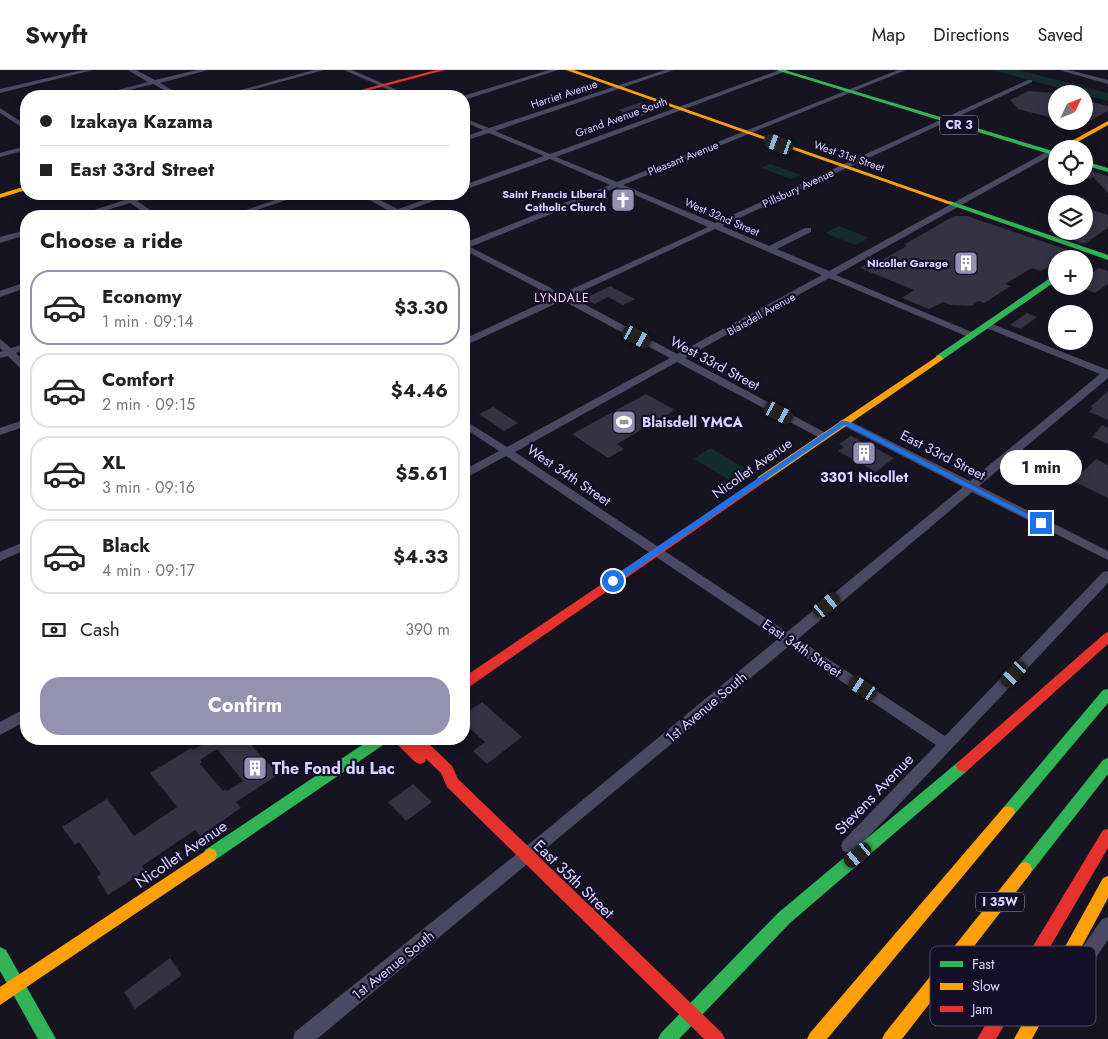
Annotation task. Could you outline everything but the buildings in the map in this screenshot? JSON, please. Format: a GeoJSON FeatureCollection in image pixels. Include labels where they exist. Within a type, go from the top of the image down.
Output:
{"type":"FeatureCollection","features":[{"type":"Feature","properties":{"kind":"main road"},"geometry":{"type":"LineString","coordinates":[[368,90],[434,70]]}},
{"type":"Feature","properties":{"kind":"main road"},"geometry":{"type":"LineString","coordinates":[[403,80],[442,70]]}},
{"type":"Feature","properties":{"kind":"main road","name":"West 31st Street"},"geometry":{"type":"LineString","coordinates":[[569,70],[956,206],[1072,250]]}},
{"type":"Feature","properties":{"kind":"main road","name":"CR 3"},"geometry":{"type":"LineString","coordinates":[[782,70],[1048,150]]}},
{"type":"Feature","properties":{"kind":"main road","name":"Blaisdell Avenue"},"geometry":{"type":"LineString","coordinates":[[1078,140],[1108,123]]}},
{"type":"Feature","properties":{"kind":"main road"},"geometry":{"type":"LineString","coordinates":[[1093,166],[1108,170]]}},
{"type":"Feature","properties":{"kind":"main road"},"geometry":{"type":"LineString","coordinates":[[0,194],[20,189]]}},
{"type":"Feature","properties":{"kind":"main road"},"geometry":{"type":"LineString","coordinates":[[1093,253],[1104,246]]}},
{"type":"Feature","properties":{"kind":"main road","name":"West 31st Street"},"geometry":{"type":"LineString","coordinates":[[1093,256],[1108,258]]}},
{"type":"Feature","properties":{"kind":"main road","name":"Nicollet Avenue"},"geometry":{"type":"LineString","coordinates":[[470,679],[1048,283]]}},
{"type":"Feature","properties":{"kind":"main road"},"geometry":{"type":"LineString","coordinates":[[784,918],[992,741],[1108,637]]}},
{"type":"Feature","properties":{"kind":"main road"},"geometry":{"type":"LineString","coordinates":[[816,1039],[1108,694]]}},
{"type":"Feature","properties":{"kind":"main road","name":"Nicollet Avenue"},"geometry":{"type":"LineString","coordinates":[[0,997],[372,745]]}},
{"type":"Feature","properties":{"kind":"main road"},"geometry":{"type":"LineString","coordinates":[[405,745],[439,778],[452,783]]}},
{"type":"Feature","properties":{"kind":"main road","name":"East 35th Street"},"geometry":{"type":"LineString","coordinates":[[421,745],[447,770],[452,783],[716,1039]]}},
{"type":"Feature","properties":{"kind":"main road","name":"I 35W"},"geometry":{"type":"LineString","coordinates":[[964,946],[1108,764]]}},
{"type":"Feature","properties":{"kind":"main road"},"geometry":{"type":"LineString","coordinates":[[1042,946],[1108,835]]}},
{"type":"Feature","properties":{"kind":"main road"},"geometry":{"type":"LineString","coordinates":[[1074,946],[1108,883]]}},
{"type":"Feature","properties":{"kind":"main road","name":"Stevens Avenue"},"geometry":{"type":"LineString","coordinates":[[667,1039],[784,918]]}},
{"type":"Feature","properties":{"kind":"main road"},"geometry":{"type":"LineString","coordinates":[[0,955],[47,1039]]}},
{"type":"Feature","properties":{"kind":"main road","name":"I 35W"},"geometry":{"type":"LineString","coordinates":[[891,1039],[930,990]]}},
{"type":"Feature","properties":{"kind":"main road"},"geometry":{"type":"LineString","coordinates":[[986,1039],[994,1026]]}},
{"type":"Feature","properties":{"kind":"main road"},"geometry":{"type":"LineString","coordinates":[[1023,1039],[1030,1026]]}},
{"type":"Feature","properties":{"kind":"street"},"geometry":{"type":"LineString","coordinates":[[0,91],[90,70]]}},
{"type":"Feature","properties":{"kind":"street"},"geometry":{"type":"LineString","coordinates":[[131,70],[167,90]]}},
{"type":"Feature","properties":{"kind":"street"},"geometry":{"type":"LineString","coordinates":[[124,90],[205,70]]}},
{"type":"Feature","properties":{"kind":"street"},"geometry":{"type":"LineString","coordinates":[[245,90],[321,70]]}},
{"type":"Feature","properties":{"kind":"street"},"geometry":{"type":"LineString","coordinates":[[346,70],[393,90]]}},
{"type":"Feature","properties":{"kind":"street"},"geometry":{"type":"LineString","coordinates":[[470,96],[555,70]]}},
{"type":"Feature","properties":{"kind":"street","name":"Harriet Avenue"},"geometry":{"type":"LineString","coordinates":[[470,137],[671,70]]}},
{"type":"Feature","properties":{"kind":"street","name":"Grand Avenue South"},"geometry":{"type":"LineString","coordinates":[[470,186],[782,70]]}},
{"type":"Feature","properties":{"kind":"street","name":"Pleasant Avenue"},"geometry":{"type":"LineString","coordinates":[[470,245],[616,184],[903,70]]}},
{"type":"Feature","properties":{"kind":"street"},"geometry":{"type":"LineString","coordinates":[[1062,70],[1108,82]]}},
{"type":"Feature","properties":{"kind":"street","name":"Pillsbury Avenue"},"geometry":{"type":"LineString","coordinates":[[568,298],[573,292],[1030,81]]}},
{"type":"Feature","properties":{"kind":"street"},"geometry":{"type":"LineString","coordinates":[[0,110],[20,124]]}},
{"type":"Feature","properties":{"kind":"street"},"geometry":{"type":"LineString","coordinates":[[0,120],[20,115]]}},
{"type":"Feature","properties":{"kind":"street","name":"West 32nd Street"},"geometry":{"type":"LineString","coordinates":[[470,123],[971,335]]}},
{"type":"Feature","properties":{"kind":"street"},"geometry":{"type":"LineString","coordinates":[[0,155],[20,150]]}},
{"type":"Feature","properties":{"kind":"street","name":"Blaisdell Avenue"},"geometry":{"type":"LineString","coordinates":[[470,472],[1048,156]]}},
{"type":"Feature","properties":{"kind":"street"},"geometry":{"type":"LineString","coordinates":[[98,210],[131,200],[146,210]]}},
{"type":"Feature","properties":{"kind":"street"},"geometry":{"type":"LineString","coordinates":[[251,210],[281,200]]}},
{"type":"Feature","properties":{"kind":"street"},"geometry":{"type":"LineString","coordinates":[[375,200],[394,210]]}},
{"type":"Feature","properties":{"kind":"street"},"geometry":{"type":"LineString","coordinates":[[404,210],[431,200]]}},
{"type":"Feature","properties":{"kind":"street"},"geometry":{"type":"LineString","coordinates":[[769,250],[808,230]]}},
{"type":"Feature","properties":{"kind":"street"},"geometry":{"type":"LineString","coordinates":[[0,240],[20,234]]}},
{"type":"Feature","properties":{"kind":"street"},"geometry":{"type":"LineString","coordinates":[[470,250],[548,290],[554,297],[552,302],[470,340]]}},
{"type":"Feature","properties":{"kind":"street"},"geometry":{"type":"LineString","coordinates":[[0,294],[20,287]]}},
{"type":"Feature","properties":{"kind":"street","name":"West 33rd Street"},"geometry":{"type":"LineString","coordinates":[[568,298],[574,303],[824,436]]}},
{"type":"Feature","properties":{"kind":"street"},"geometry":{"type":"LineString","coordinates":[[987,325],[1108,373]]}},
{"type":"Feature","properties":{"kind":"street"},"geometry":{"type":"LineString","coordinates":[[0,342],[5,354],[20,364]]}},
{"type":"Feature","properties":{"kind":"street"},"geometry":{"type":"LineString","coordinates":[[5,354],[20,348]]}},
{"type":"Feature","properties":{"kind":"street","name":"1st Avenue South"},"geometry":{"type":"LineString","coordinates":[[302,1039],[527,856],[1108,373]]}},
{"type":"Feature","properties":{"kind":"street","name":"East 33rd Street"},"geometry":{"type":"LineString","coordinates":[[844,422],[1108,556]]}},
{"type":"Feature","properties":{"kind":"street"},"geometry":{"type":"LineString","coordinates":[[0,432],[20,424]]}},
{"type":"Feature","properties":{"kind":"street","name":"West 34th Street"},"geometry":{"type":"LineString","coordinates":[[470,427],[658,551]]}},
{"type":"Feature","properties":{"kind":"street"},"geometry":{"type":"LineString","coordinates":[[0,557],[20,548]]}},
{"type":"Feature","properties":{"kind":"street","name":"East 34th Street"},"geometry":{"type":"LineString","coordinates":[[658,551],[947,744]]}},
{"type":"Feature","properties":{"kind":"street","name":"Stevens Avenue"},"geometry":{"type":"LineString","coordinates":[[784,918],[816,879],[1108,575]]}},
{"type":"Feature","properties":{"kind":"street"},"geometry":{"type":"LineString","coordinates":[[0,729],[20,717]]}},
{"type":"Feature","properties":{"kind":"street"},"geometry":{"type":"LineString","coordinates":[[1094,946],[1108,925]]}},
{"type":"Feature","properties":{"kind":"street"},"geometry":{"type":"LineString","coordinates":[[1030,1039],[1039,1026]]}},
{"type":"Feature","properties":{"kind":"green space"},"geometry":{"type":"Polygon","coordinates":[[[992,70],[1019,70],[1077,85],[1048,85],[992,70]]]}},
{"type":"Feature","properties":{"kind":"green space"},"geometry":{"type":"Polygon","coordinates":[[[1093,89],[1108,93],[1108,101],[1093,97],[1093,89]]]}},
{"type":"Feature","properties":{"kind":"green space"},"geometry":{"type":"Polygon","coordinates":[[[770,164],[801,175],[791,179],[761,168],[770,164]]]}},
{"type":"Feature","properties":{"kind":"green space"},"geometry":{"type":"Polygon","coordinates":[[[839,226],[869,238],[855,245],[825,233],[839,226]]]}},
{"type":"Feature","properties":{"kind":"green space"},"geometry":{"type":"Polygon","coordinates":[[[710,448],[750,471],[733,482],[694,459],[710,448]]]}},
{"type":"Feature","properties":{"kind":"traffic: fast"},"geometry":{"type":"LineString","coordinates":[[779,70],[1048,152]]}},
{"type":"Feature","properties":{"kind":"traffic: fast"},"geometry":{"type":"LineString","coordinates":[[1093,166],[1108,170]]}},
{"type":"Feature","properties":{"kind":"traffic: fast"},"geometry":{"type":"LineString","coordinates":[[950,203],[1108,258]]}},
{"type":"Feature","properties":{"kind":"traffic: fast"},"geometry":{"type":"LineString","coordinates":[[939,358],[1048,283]]}},
{"type":"Feature","properties":{"kind":"traffic: fast"},"geometry":{"type":"LineString","coordinates":[[1008,812],[1108,694]]}},
{"type":"Feature","properties":{"kind":"traffic: fast"},"geometry":{"type":"LineString","coordinates":[[210,855],[372,745]]}},
{"type":"Feature","properties":{"kind":"traffic: fast"},"geometry":{"type":"LineString","coordinates":[[1025,869],[1108,764]]}},
{"type":"Feature","properties":{"kind":"traffic: fast"},"geometry":{"type":"LineString","coordinates":[[784,918],[963,766]]}},
{"type":"Feature","properties":{"kind":"traffic: fast"},"geometry":{"type":"LineString","coordinates":[[667,1039],[784,918]]}},
{"type":"Feature","properties":{"kind":"traffic: fast"},"geometry":{"type":"LineString","coordinates":[[0,955],[47,1039]]}},
{"type":"Feature","properties":{"kind":"traffic: slow"},"geometry":{"type":"LineString","coordinates":[[569,70],[950,203]]}},
{"type":"Feature","properties":{"kind":"traffic: slow"},"geometry":{"type":"LineString","coordinates":[[1077,140],[1108,123]]}},
{"type":"Feature","properties":{"kind":"traffic: slow"},"geometry":{"type":"LineString","coordinates":[[0,196],[20,190]]}},
{"type":"Feature","properties":{"kind":"traffic: slow"},"geometry":{"type":"LineString","coordinates":[[762,479],[939,358]]}},
{"type":"Feature","properties":{"kind":"traffic: slow"},"geometry":{"type":"LineString","coordinates":[[816,1039],[1008,812]]}},
{"type":"Feature","properties":{"kind":"traffic: slow"},"geometry":{"type":"LineString","coordinates":[[0,997],[210,855]]}},
{"type":"Feature","properties":{"kind":"traffic: slow"},"geometry":{"type":"LineString","coordinates":[[964,946],[1025,869]]}},
{"type":"Feature","properties":{"kind":"traffic: slow"},"geometry":{"type":"LineString","coordinates":[[1074,946],[1108,883]]}},
{"type":"Feature","properties":{"kind":"traffic: slow"},"geometry":{"type":"LineString","coordinates":[[891,1039],[930,990]]}},
{"type":"Feature","properties":{"kind":"traffic: slow"},"geometry":{"type":"LineString","coordinates":[[1023,1039],[1030,1026]]}},
{"type":"Feature","properties":{"kind":"traffic: jam"},"geometry":{"type":"LineString","coordinates":[[364,90],[442,70]]}},
{"type":"Feature","properties":{"kind":"traffic: jam"},"geometry":{"type":"LineString","coordinates":[[470,679],[762,479]]}},
{"type":"Feature","properties":{"kind":"traffic: jam"},"geometry":{"type":"LineString","coordinates":[[963,766],[1108,637]]}},
{"type":"Feature","properties":{"kind":"traffic: jam"},"geometry":{"type":"LineString","coordinates":[[406,745],[420,758]]}},
{"type":"Feature","properties":{"kind":"traffic: jam"},"geometry":{"type":"LineString","coordinates":[[421,745],[447,770],[452,783],[716,1039]]}},
{"type":"Feature","properties":{"kind":"traffic: jam"},"geometry":{"type":"LineString","coordinates":[[1042,946],[1108,835]]}},
{"type":"Feature","properties":{"kind":"traffic: jam"},"geometry":{"type":"LineString","coordinates":[[986,1039],[994,1026]]}},
{"type":"Feature","properties":{"kind":"place","name":"Saint Francis Liberal Catholic Church"},"geometry":{"type":"Point","coordinates":[623,200]}},
{"type":"Feature","properties":{"kind":"place","name":"Nicollet Garage"},"geometry":{"type":"Point","coordinates":[966,263]}},
{"type":"Feature","properties":{"kind":"place","name":"Blaisdell YMCA"},"geometry":{"type":"Point","coordinates":[624,422]}},
{"type":"Feature","properties":{"kind":"place","name":"3301 Nicollet"},"geometry":{"type":"Point","coordinates":[864,453]}},
{"type":"Feature","properties":{"kind":"place","name":"The Fond du Lac"},"geometry":{"type":"Point","coordinates":[255,768]}},
{"type":"Feature","properties":{"kind":"district","name":"LYNDALE"},"geometry":{"type":"Point","coordinates":[562,298]}},
{"type":"Feature","properties":{"kind":"route"},"geometry":{"type":"LineString","coordinates":[[613,581],[844,422],[1041,523]]}}]}
